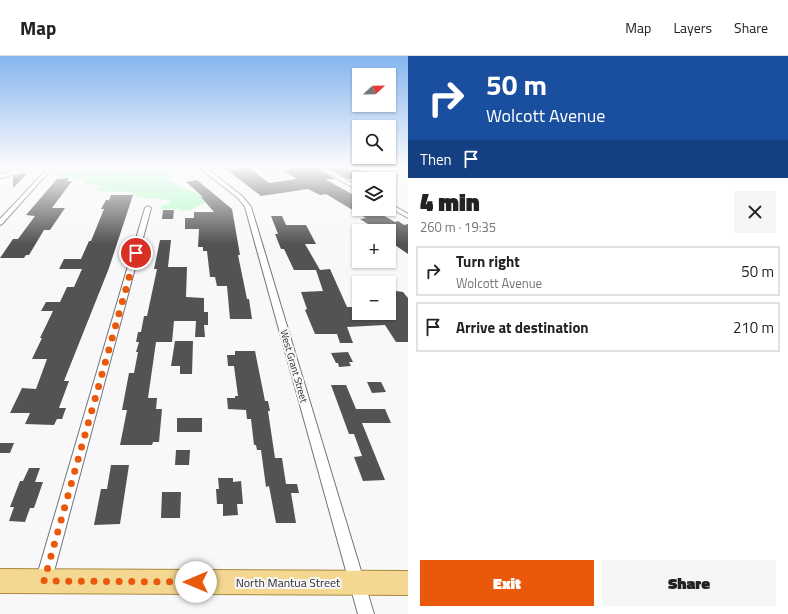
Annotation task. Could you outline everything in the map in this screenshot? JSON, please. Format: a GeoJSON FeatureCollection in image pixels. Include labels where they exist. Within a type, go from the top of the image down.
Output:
{"type":"FeatureCollection","features":[{"type":"Feature","properties":{"kind":"main road","name":"North Mantua Street"},"geometry":{"type":"LineString","coordinates":[[0,581],[408,583]]}},
{"type":"Feature","properties":{"kind":"street"},"geometry":{"type":"LineString","coordinates":[[0,223],[28,192]]}},
{"type":"Feature","properties":{"kind":"street","name":"West Grant Street"},"geometry":{"type":"LineString","coordinates":[[234,192],[248,206],[366,614]]}},
{"type":"Feature","properties":{"kind":"street"},"geometry":{"type":"LineString","coordinates":[[44,581],[148,208]]}},
{"type":"Feature","properties":{"kind":"street"},"geometry":{"type":"LineString","coordinates":[[396,209],[408,216]]}},
{"type":"Feature","properties":{"kind":"green space"},"geometry":{"type":"Polygon","coordinates":[[[131,192],[195,192],[213,199],[191,210],[182,211],[179,209],[161,209],[161,206],[171,202],[166,200],[145,198],[131,192]]]}},
{"type":"Feature","properties":{"kind":"building"},"geometry":{"type":"Polygon","coordinates":[[[46,192],[64,192],[52,208],[65,208],[50,230],[44,230],[29,255],[26,255],[24,258],[0,258],[13,239],[18,239],[35,216],[26,215],[46,192]]]}},
{"type":"Feature","properties":{"kind":"building"},"geometry":{"type":"Polygon","coordinates":[[[197,192],[212,192],[232,209],[240,255],[238,255],[247,299],[249,299],[252,319],[230,319],[227,286],[217,286],[215,277],[210,277],[207,251],[203,251],[203,247],[198,247],[199,229],[185,229],[185,218],[194,218],[194,212],[214,212],[201,197],[203,197],[197,192]]]}},
{"type":"Feature","properties":{"kind":"building"},"geometry":{"type":"Polygon","coordinates":[[[256,192],[288,192],[261,196],[256,192]]]}},
{"type":"Feature","properties":{"kind":"building"},"geometry":{"type":"Polygon","coordinates":[[[314,192],[348,192],[352,194],[352,210],[326,194],[320,195],[314,192]]]}},
{"type":"Feature","properties":{"kind":"building"},"geometry":{"type":"Polygon","coordinates":[[[111,195],[133,195],[109,268],[64,381],[69,381],[59,408],[66,408],[62,419],[57,419],[54,425],[25,424],[30,413],[10,413],[22,388],[36,389],[47,359],[32,359],[53,311],[41,311],[46,302],[60,302],[67,287],[74,287],[82,269],[59,269],[64,259],[81,259],[89,241],[91,241],[104,209],[101,209],[106,200],[109,200],[111,195]]]}},
{"type":"Feature","properties":{"kind":"building"},"geometry":{"type":"Polygon","coordinates":[[[163,210],[174,210],[173,219],[162,219],[163,210]]]}},
{"type":"Feature","properties":{"kind":"building"},"geometry":{"type":"Polygon","coordinates":[[[271,216],[282,216],[286,225],[306,225],[316,244],[305,244],[320,270],[330,269],[347,307],[352,307],[352,320],[396,320],[396,291],[403,292],[408,298],[408,342],[396,342],[385,325],[347,327],[353,343],[340,343],[337,334],[315,334],[305,310],[307,309],[301,292],[323,291],[316,270],[294,270],[284,249],[281,249],[275,234],[278,234],[271,216]]]}},
{"type":"Feature","properties":{"kind":"building"},"geometry":{"type":"Polygon","coordinates":[[[363,216],[384,216],[395,222],[398,221],[404,225],[408,224],[408,254],[396,246],[396,224],[368,224],[360,219],[366,218],[363,216]]]}},
{"type":"Feature","properties":{"kind":"building"},"geometry":{"type":"Polygon","coordinates":[[[160,240],[171,240],[168,267],[187,267],[186,297],[204,298],[204,312],[208,312],[208,325],[204,325],[205,337],[195,337],[196,321],[174,321],[172,342],[156,342],[148,398],[157,398],[156,409],[162,409],[159,442],[153,442],[152,445],[120,445],[127,410],[122,410],[129,373],[134,373],[138,352],[136,352],[139,342],[136,342],[138,332],[141,332],[144,316],[147,316],[157,269],[154,269],[160,240]]]}},
{"type":"Feature","properties":{"kind":"building"},"geometry":{"type":"Polygon","coordinates":[[[175,341],[193,341],[192,374],[180,374],[180,366],[171,366],[175,341]]]}},
{"type":"Feature","properties":{"kind":"building"},"geometry":{"type":"Polygon","coordinates":[[[235,351],[255,351],[265,401],[268,401],[270,411],[268,411],[275,458],[282,458],[286,484],[297,484],[299,493],[291,493],[296,523],[276,523],[269,486],[266,487],[261,450],[257,450],[256,445],[254,445],[251,419],[247,419],[246,410],[228,409],[227,398],[235,398],[235,396],[238,396],[234,366],[228,366],[227,355],[235,355],[235,351]]]}},
{"type":"Feature","properties":{"kind":"building"},"geometry":{"type":"Polygon","coordinates":[[[348,352],[353,362],[349,362],[351,366],[339,367],[331,353],[348,352]]]}},
{"type":"Feature","properties":{"kind":"building"},"geometry":{"type":"Polygon","coordinates":[[[367,382],[381,382],[386,392],[372,393],[367,382]]]}},
{"type":"Feature","properties":{"kind":"building"},"geometry":{"type":"Polygon","coordinates":[[[331,385],[346,385],[356,409],[385,409],[391,423],[362,423],[385,480],[363,481],[354,457],[362,456],[354,434],[349,434],[331,385]]]}},
{"type":"Feature","properties":{"kind":"building"},"geometry":{"type":"Polygon","coordinates":[[[177,418],[202,418],[202,432],[177,432],[177,418]]]}},
{"type":"Feature","properties":{"kind":"building"},"geometry":{"type":"Polygon","coordinates":[[[0,443],[14,443],[10,453],[0,453],[0,443]]]}},
{"type":"Feature","properties":{"kind":"building"},"geometry":{"type":"Polygon","coordinates":[[[176,450],[190,450],[189,465],[175,465],[176,450]]]}},
{"type":"Feature","properties":{"kind":"building"},"geometry":{"type":"Polygon","coordinates":[[[111,465],[129,465],[120,524],[94,525],[101,489],[107,489],[111,465]]]}},
{"type":"Feature","properties":{"kind":"building"},"geometry":{"type":"Polygon","coordinates":[[[29,468],[40,468],[35,482],[43,482],[34,508],[30,508],[25,522],[9,521],[14,507],[10,507],[20,481],[23,481],[29,468]]]}},
{"type":"Feature","properties":{"kind":"building"},"geometry":{"type":"Polygon","coordinates":[[[218,478],[233,478],[233,482],[241,481],[243,504],[237,504],[238,515],[223,516],[223,504],[217,504],[216,489],[219,489],[218,478]]]}},
{"type":"Feature","properties":{"kind":"building"},"geometry":{"type":"Polygon","coordinates":[[[162,492],[181,492],[180,518],[161,518],[162,492]]]}},
{"type":"Feature","properties":{"kind":"route"},"geometry":{"type":"LineString","coordinates":[[136,253],[44,581],[196,582]]}}]}
